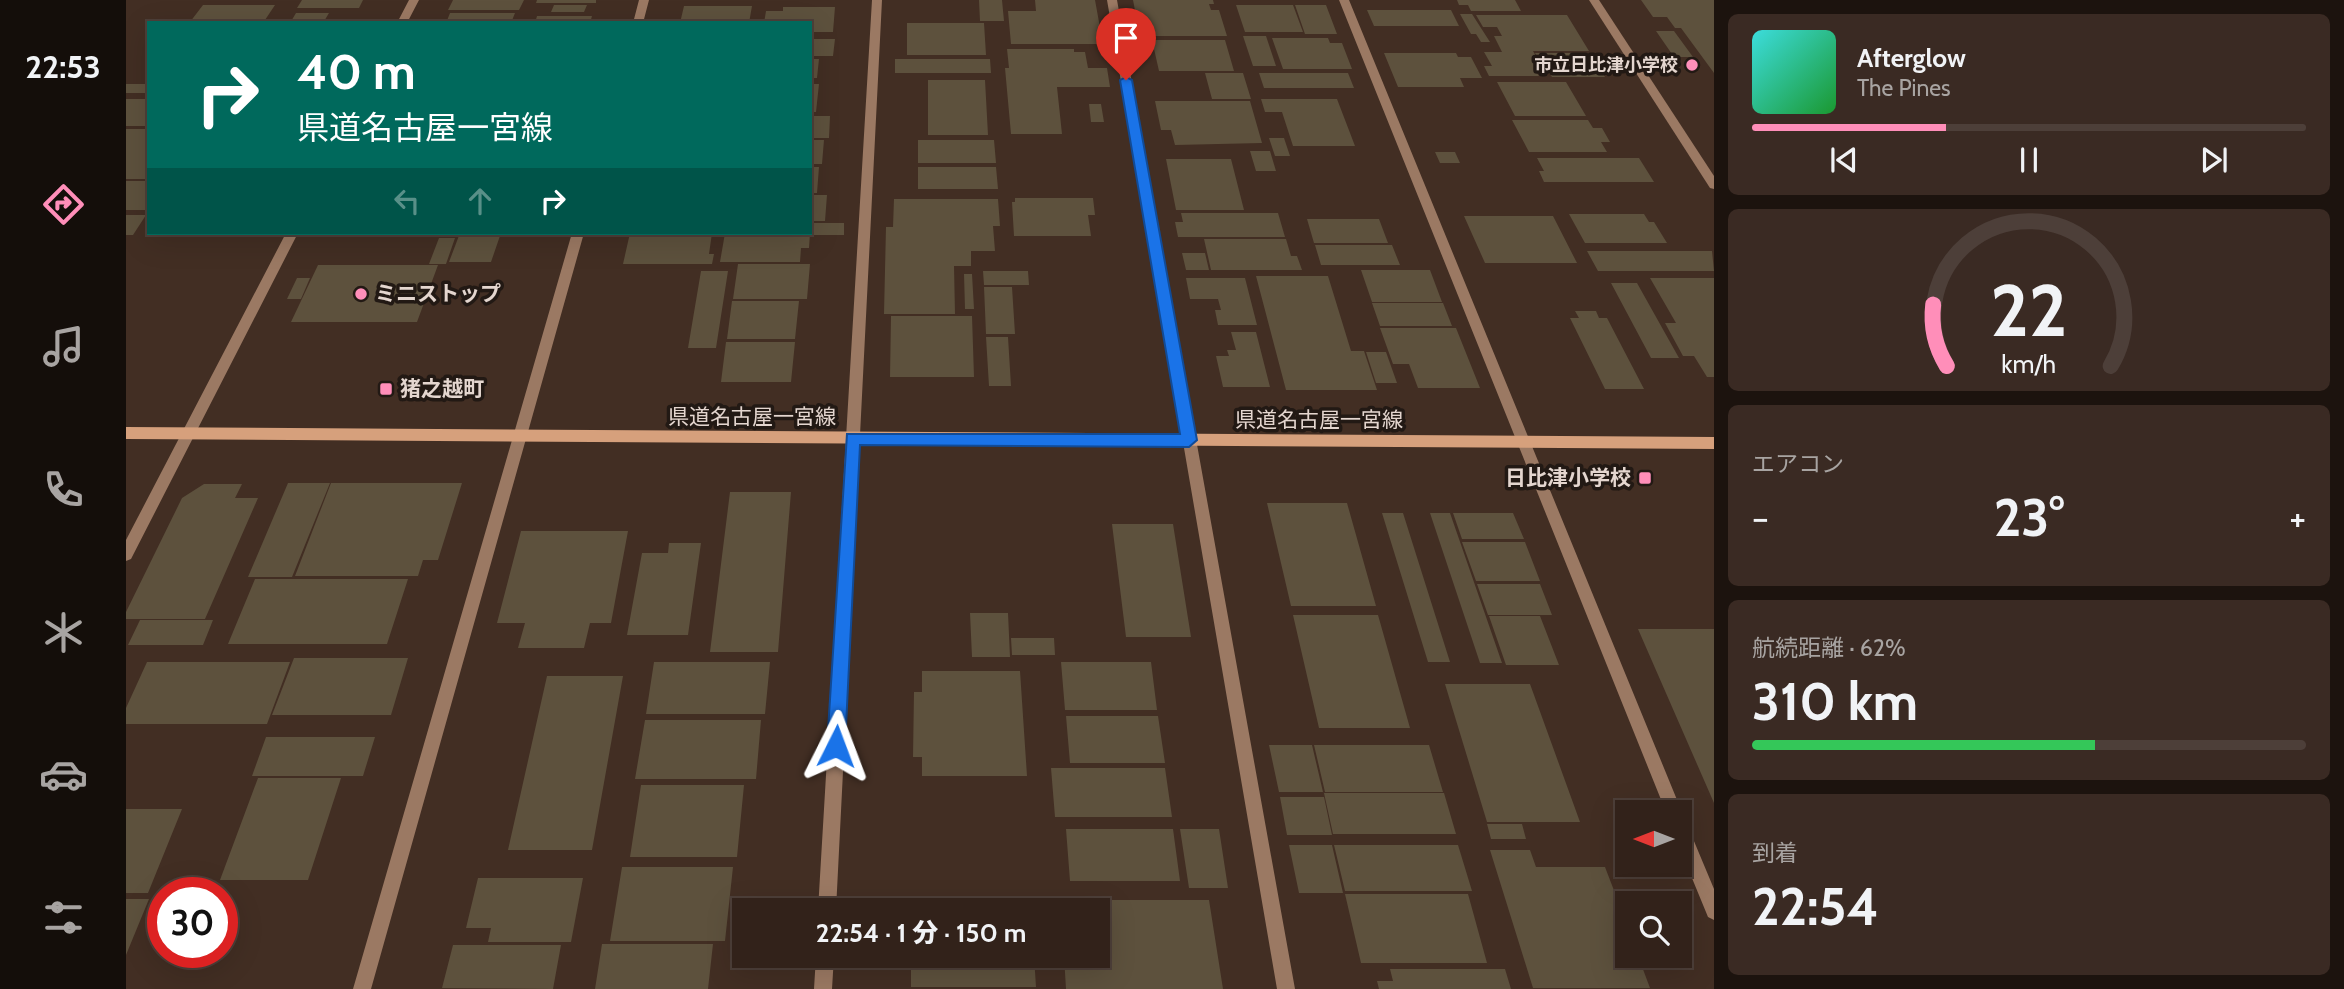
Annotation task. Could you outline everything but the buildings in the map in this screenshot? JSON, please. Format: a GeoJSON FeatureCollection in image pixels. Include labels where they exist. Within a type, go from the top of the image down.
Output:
{"type":"FeatureCollection","features":[{"type":"Feature","properties":{"kind":"main road","name":"県道名古屋一宮線"},"geometry":{"type":"LineString","coordinates":[[126,433],[1714,443]]}},
{"type":"Feature","properties":{"kind":"street"},"geometry":{"type":"LineString","coordinates":[[403,21],[414,0]]}},
{"type":"Feature","properties":{"kind":"street"},"geometry":{"type":"LineString","coordinates":[[639,21],[645,0]]}},
{"type":"Feature","properties":{"kind":"street"},"geometry":{"type":"LineString","coordinates":[[828,898],[877,0]]}},
{"type":"Feature","properties":{"kind":"street"},"geometry":{"type":"LineString","coordinates":[[1112,0],[1286,989]]}},
{"type":"Feature","properties":{"kind":"street"},"geometry":{"type":"LineString","coordinates":[[1344,0],[1669,800]]}},
{"type":"Feature","properties":{"kind":"street"},"geometry":{"type":"LineString","coordinates":[[1594,0],[1714,184]]}},
{"type":"Feature","properties":{"kind":"street"},"geometry":{"type":"LineString","coordinates":[[126,554],[291,235]]}},
{"type":"Feature","properties":{"kind":"street"},"geometry":{"type":"LineString","coordinates":[[362,989],[577,235]]}},
{"type":"Feature","properties":{"kind":"street"},"geometry":{"type":"LineString","coordinates":[[1692,857],[1714,911]]}},
{"type":"Feature","properties":{"kind":"street"},"geometry":{"type":"LineString","coordinates":[[823,989],[824,968]]}},
{"type":"Feature","properties":{"kind":"place","name":"市立日比津小学校"},"geometry":{"type":"Point","coordinates":[1692,65]}},
{"type":"Feature","properties":{"kind":"place","name":"ミニストップ"},"geometry":{"type":"Point","coordinates":[361,294]}},
{"type":"Feature","properties":{"kind":"place","name":"猪之越町"},"geometry":{"type":"Point","coordinates":[386,389]}},
{"type":"Feature","properties":{"kind":"place","name":"日比津小学校"},"geometry":{"type":"Point","coordinates":[1645,478]}},
{"type":"Feature","properties":{"kind":"route"},"geometry":{"type":"LineString","coordinates":[[836,746],[853,438],[1189,440],[1126,80]]}}]}
